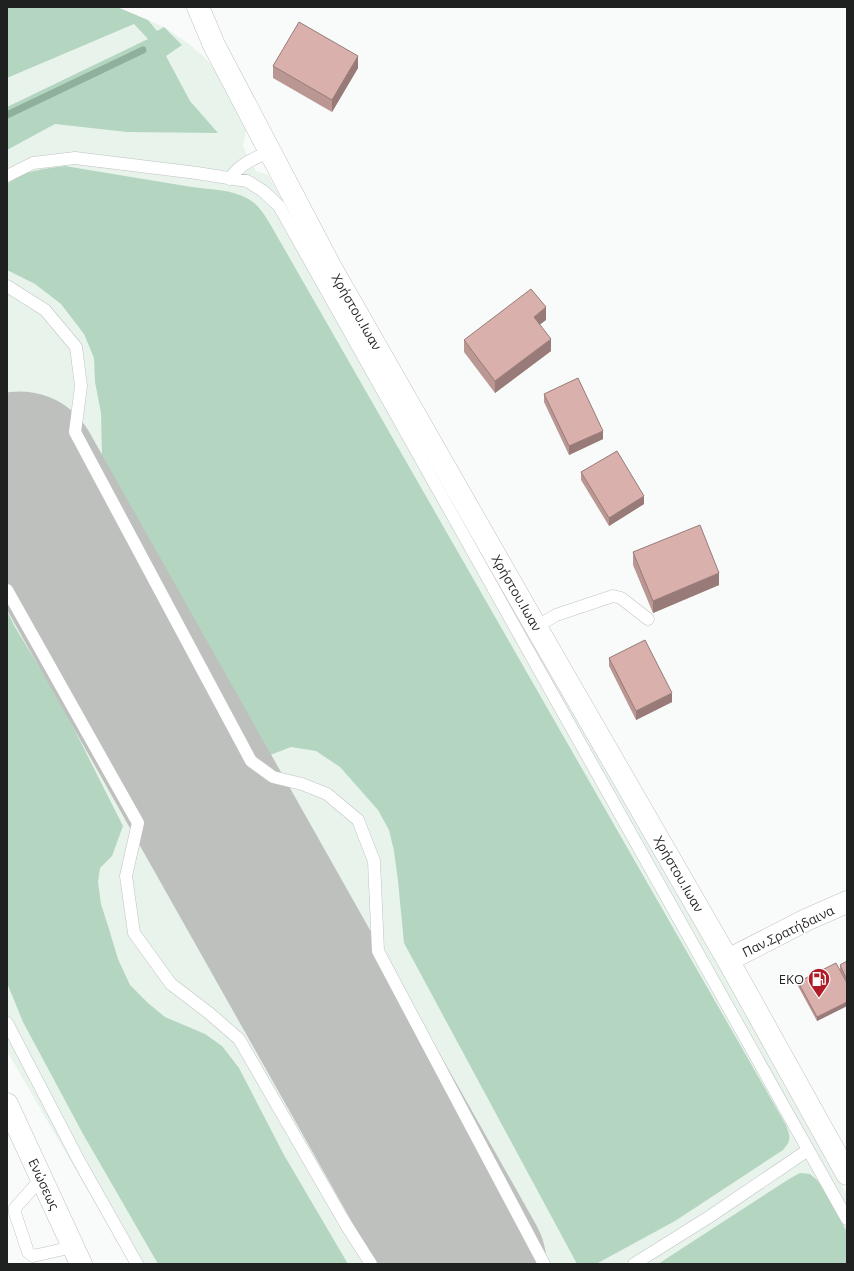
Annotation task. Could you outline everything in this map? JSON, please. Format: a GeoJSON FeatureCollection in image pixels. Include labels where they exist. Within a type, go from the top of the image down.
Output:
{"type":"FeatureCollection","features":[{"type":"Feature","properties":{"kind":"street","name":"Χρήστου.Ιωαν"},"geometry":{"type":"LineString","coordinates":[[198,7],[214,45],[332,268],[536,627],[728,960],[847,1174]]}},
{"type":"Feature","properties":{"kind":"street","name":"Παν.Σρατήδαινα"},"geometry":{"type":"LineString","coordinates":[[728,960],[806,920],[847,902]]}},
{"type":"Feature","properties":{"kind":"street","name":"Ενώσεως"},"geometry":{"type":"LineString","coordinates":[[7,1104],[77,1256]]}},
{"type":"Feature","properties":{"kind":"lane"},"geometry":{"type":"LineString","coordinates":[[230,179],[236,170],[242,165],[270,151]]}},
{"type":"Feature","properties":{"kind":"lane"},"geometry":{"type":"LineString","coordinates":[[7,176],[33,163],[75,158],[197,173],[247,181],[263,190],[279,206],[847,1219]]}},
{"type":"Feature","properties":{"kind":"lane"},"geometry":{"type":"LineString","coordinates":[[7,286],[45,310],[76,347],[81,386],[75,432],[251,762],[273,777],[302,784],[327,794],[358,820],[374,860],[378,951],[544,1264]]}},
{"type":"Feature","properties":{"kind":"lane"},"geometry":{"type":"LineString","coordinates":[[7,590],[138,823],[126,876],[134,932],[170,984],[209,1013],[239,1040],[345,1223],[371,1264]]}},
{"type":"Feature","properties":{"kind":"lane"},"geometry":{"type":"LineString","coordinates":[[536,627],[556,614],[613,596],[621,598],[648,619]]}},
{"type":"Feature","properties":{"kind":"lane"},"geometry":{"type":"LineString","coordinates":[[7,1023],[79,1161],[138,1264]]}},
{"type":"Feature","properties":{"kind":"lane"},"geometry":{"type":"LineString","coordinates":[[634,1264],[702,1221],[808,1150]]}},
{"type":"Feature","properties":{"kind":"lane"},"geometry":{"type":"LineString","coordinates":[[41,1179],[15,1208],[15,1213],[28,1252],[33,1256],[77,1256]]}},
{"type":"Feature","properties":{"kind":"shaded area"},"geometry":{"type":"Polygon","coordinates":[[[7,7],[117,7],[164,27],[189,44],[205,58],[218,73],[247,126],[243,146],[250,161],[256,171],[268,175],[771,1056],[847,1195],[847,1264],[130,1264],[7,1051],[7,7]]]}},
{"type":"Feature","properties":{"kind":"green space"},"geometry":{"type":"Polygon","coordinates":[[[7,7],[117,7],[148,20],[157,31],[164,27],[182,45],[166,56],[190,101],[218,133],[127,132],[55,124],[7,150],[7,107],[148,39],[134,24],[7,78],[7,7]]]}},
{"type":"Feature","properties":{"kind":"green space"},"geometry":{"type":"Polygon","coordinates":[[[65,166],[186,186],[221,190],[246,197],[261,211],[281,243],[786,1125],[789,1133],[789,1139],[788,1144],[783,1150],[675,1221],[596,1264],[577,1264],[404,943],[394,851],[389,830],[378,810],[340,767],[316,751],[291,747],[265,757],[102,456],[101,413],[95,382],[94,358],[84,334],[61,304],[35,284],[7,270],[7,184],[22,174],[65,166]]]}},
{"type":"Feature","properties":{"kind":"green space"},"geometry":{"type":"Polygon","coordinates":[[[7,611],[15,627],[60,701],[123,826],[112,856],[100,868],[98,882],[101,904],[118,959],[130,985],[165,1017],[205,1034],[222,1046],[239,1068],[284,1155],[348,1264],[158,1264],[83,1134],[23,1022],[7,983],[7,611]]]}},
{"type":"Feature","properties":{"kind":"green space"},"geometry":{"type":"Polygon","coordinates":[[[800,1173],[810,1174],[817,1180],[847,1232],[847,1264],[658,1264],[789,1179],[800,1173]]]}},
{"type":"Feature","properties":{"kind":"building"},"geometry":{"type":"Polygon","coordinates":[[[299,22],[358,56],[332,100],[273,66],[299,22]]]}},
{"type":"Feature","properties":{"kind":"building"},"geometry":{"type":"Polygon","coordinates":[[[531,289],[546,307],[534,317],[551,339],[495,381],[464,340],[531,289]]]}},
{"type":"Feature","properties":{"kind":"building"},"geometry":{"type":"Polygon","coordinates":[[[578,378],[603,431],[569,446],[544,394],[578,378]]]}},
{"type":"Feature","properties":{"kind":"building"},"geometry":{"type":"Polygon","coordinates":[[[617,451],[644,496],[609,518],[581,472],[617,451]]]}},
{"type":"Feature","properties":{"kind":"building"},"geometry":{"type":"Polygon","coordinates":[[[700,525],[719,573],[653,601],[633,552],[700,525]]]}},
{"type":"Feature","properties":{"kind":"building"},"geometry":{"type":"Polygon","coordinates":[[[645,640],[672,693],[636,711],[609,658],[645,640]]]}},
{"type":"Feature","properties":{"kind":"building"},"geometry":{"type":"Polygon","coordinates":[[[847,961],[847,980],[840,965],[847,961]]]}},
{"type":"Feature","properties":{"kind":"building"},"geometry":{"type":"Polygon","coordinates":[[[836,963],[847,983],[847,1002],[817,1017],[798,982],[836,963]]]}},
{"type":"Feature","properties":{"kind":"waterway"},"geometry":{"type":"LineString","coordinates":[[7,115],[143,50]]}},
{"type":"Feature","properties":{"kind":"taxiway"},"geometry":{"type":"LineString","coordinates":[[7,449],[20,471]]}},
{"type":"Feature","properties":{"kind":"runway"},"geometry":{"type":"LineString","coordinates":[[20,471],[467,1264]]}},
{"type":"Feature","properties":{"kind":"place","name":"EKO"},"geometry":{"type":"Point","coordinates":[819,998]}}]}
